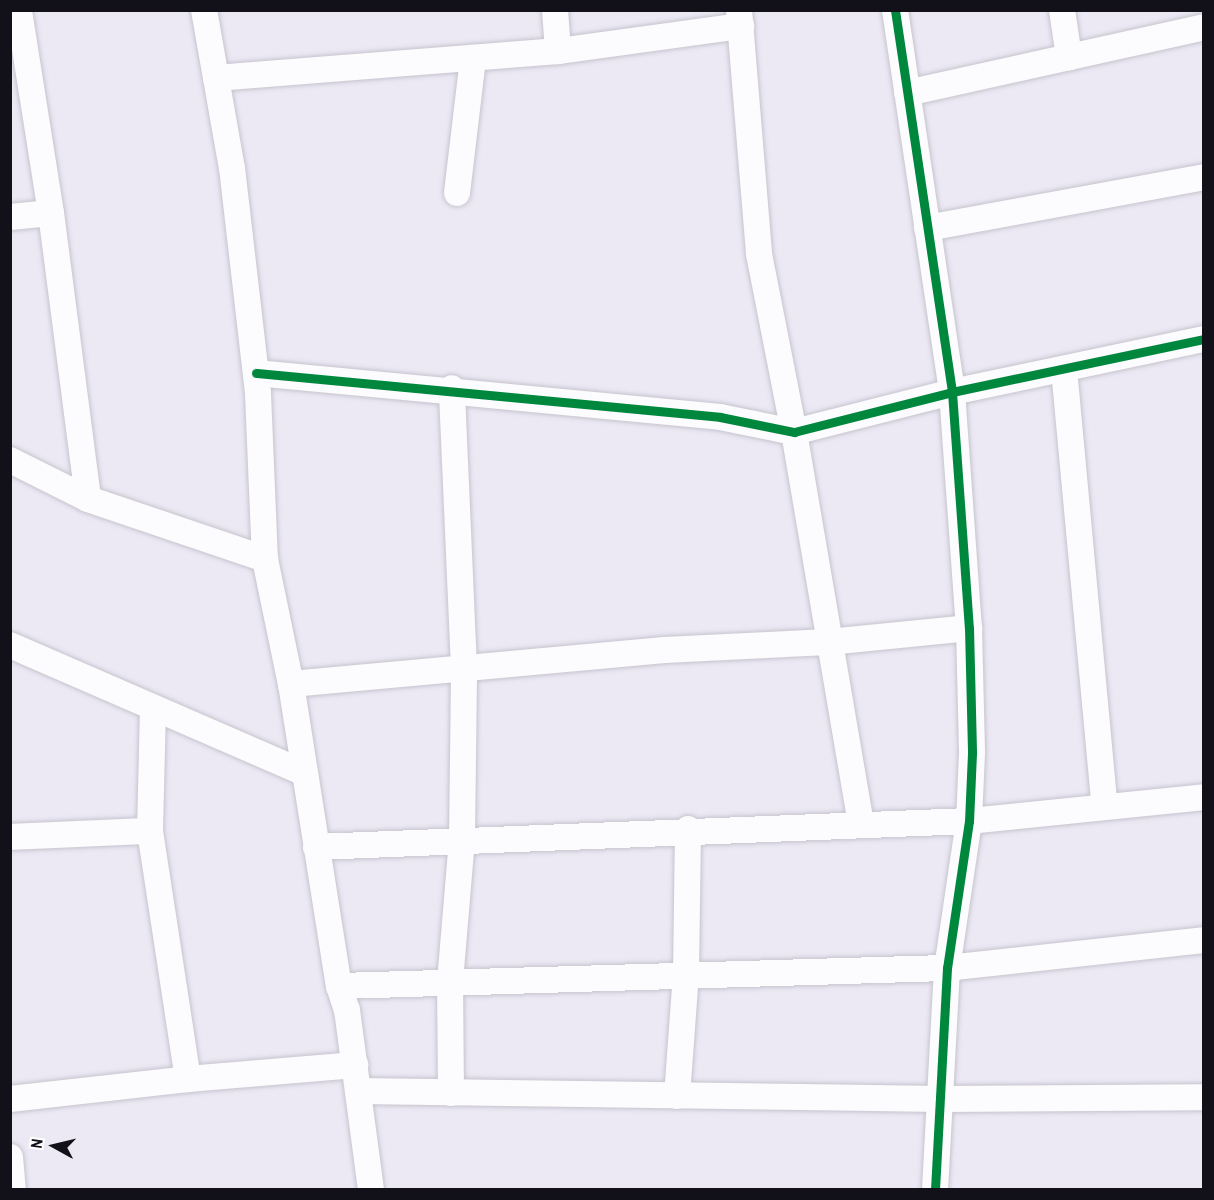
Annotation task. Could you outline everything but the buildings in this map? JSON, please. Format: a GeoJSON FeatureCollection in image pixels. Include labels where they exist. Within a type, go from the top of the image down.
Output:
{"type":"FeatureCollection","features":[{"type":"Feature","properties":{"kind":"street"},"geometry":{"type":"LineString","coordinates":[[19,10],[51,213],[88,499]]}},
{"type":"Feature","properties":{"kind":"street"},"geometry":{"type":"LineString","coordinates":[[204,10],[232,168],[256,373],[265,559],[291,684],[339,986],[347,1010],[371,1190]]}},
{"type":"Feature","properties":{"kind":"street"},"geometry":{"type":"LineString","coordinates":[[555,10],[558,51]]}},
{"type":"Feature","properties":{"kind":"street"},"geometry":{"type":"LineString","coordinates":[[895,10],[952,392],[969,628],[972,753],[969,820],[947,968],[942,1099],[935,1190]]}},
{"type":"Feature","properties":{"kind":"street"},"geometry":{"type":"LineString","coordinates":[[1062,10],[1069,57]]}},
{"type":"Feature","properties":{"kind":"street"},"geometry":{"type":"LineString","coordinates":[[216,78],[558,51],[740,18],[759,254],[794,432],[861,824]]}},
{"type":"Feature","properties":{"kind":"street"},"geometry":{"type":"LineString","coordinates":[[907,93],[1203,27]]}},
{"type":"Feature","properties":{"kind":"street"},"geometry":{"type":"LineString","coordinates":[[457,193],[473,58]]}},
{"type":"Feature","properties":{"kind":"street"},"geometry":{"type":"LineString","coordinates":[[927,228],[1203,177]]}},
{"type":"Feature","properties":{"kind":"street"},"geometry":{"type":"LineString","coordinates":[[10,217],[51,213]]}},
{"type":"Feature","properties":{"kind":"street"},"geometry":{"type":"LineString","coordinates":[[256,373],[452,388],[720,417],[794,432],[952,392],[1203,339]]}},
{"type":"Feature","properties":{"kind":"street"},"geometry":{"type":"LineString","coordinates":[[1064,369],[1104,804]]}},
{"type":"Feature","properties":{"kind":"street"},"geometry":{"type":"LineString","coordinates":[[451,1093],[450,982],[462,839],[464,668],[452,388]]}},
{"type":"Feature","properties":{"kind":"street"},"geometry":{"type":"LineString","coordinates":[[10,460],[88,499],[265,559]]}},
{"type":"Feature","properties":{"kind":"street"},"geometry":{"type":"LineString","coordinates":[[291,684],[664,650],[829,642],[969,628]]}},
{"type":"Feature","properties":{"kind":"street"},"geometry":{"type":"LineString","coordinates":[[10,645],[304,773]]}},
{"type":"Feature","properties":{"kind":"street"},"geometry":{"type":"LineString","coordinates":[[153,708],[150,831],[188,1079]]}},
{"type":"Feature","properties":{"kind":"street"},"geometry":{"type":"LineString","coordinates":[[316,847],[688,829],[969,820],[1104,804],[1203,797]]}},
{"type":"Feature","properties":{"kind":"street"},"geometry":{"type":"LineString","coordinates":[[677,1096],[686,974],[688,829]]}},
{"type":"Feature","properties":{"kind":"street"},"geometry":{"type":"LineString","coordinates":[[10,837],[150,831]]}},
{"type":"Feature","properties":{"kind":"street"},"geometry":{"type":"LineString","coordinates":[[339,986],[686,974],[804,975],[947,968],[1203,940]]}},
{"type":"Feature","properties":{"kind":"street"},"geometry":{"type":"LineString","coordinates":[[10,1099],[188,1079],[355,1065]]}},
{"type":"Feature","properties":{"kind":"street"},"geometry":{"type":"LineString","coordinates":[[358,1091],[942,1099],[1203,1097]]}},
{"type":"Feature","properties":{"kind":"street"},"geometry":{"type":"LineString","coordinates":[[10,1157],[14,1190]]}},
{"type":"Feature","properties":{"kind":"cycle path"},"geometry":{"type":"LineString","coordinates":[[895,10],[952,392],[969,628],[972,753],[969,821],[947,968],[935,1190]]}},
{"type":"Feature","properties":{"kind":"cycle path"},"geometry":{"type":"LineString","coordinates":[[256,373],[720,417],[794,432],[952,392],[1204,339]]}}]}
